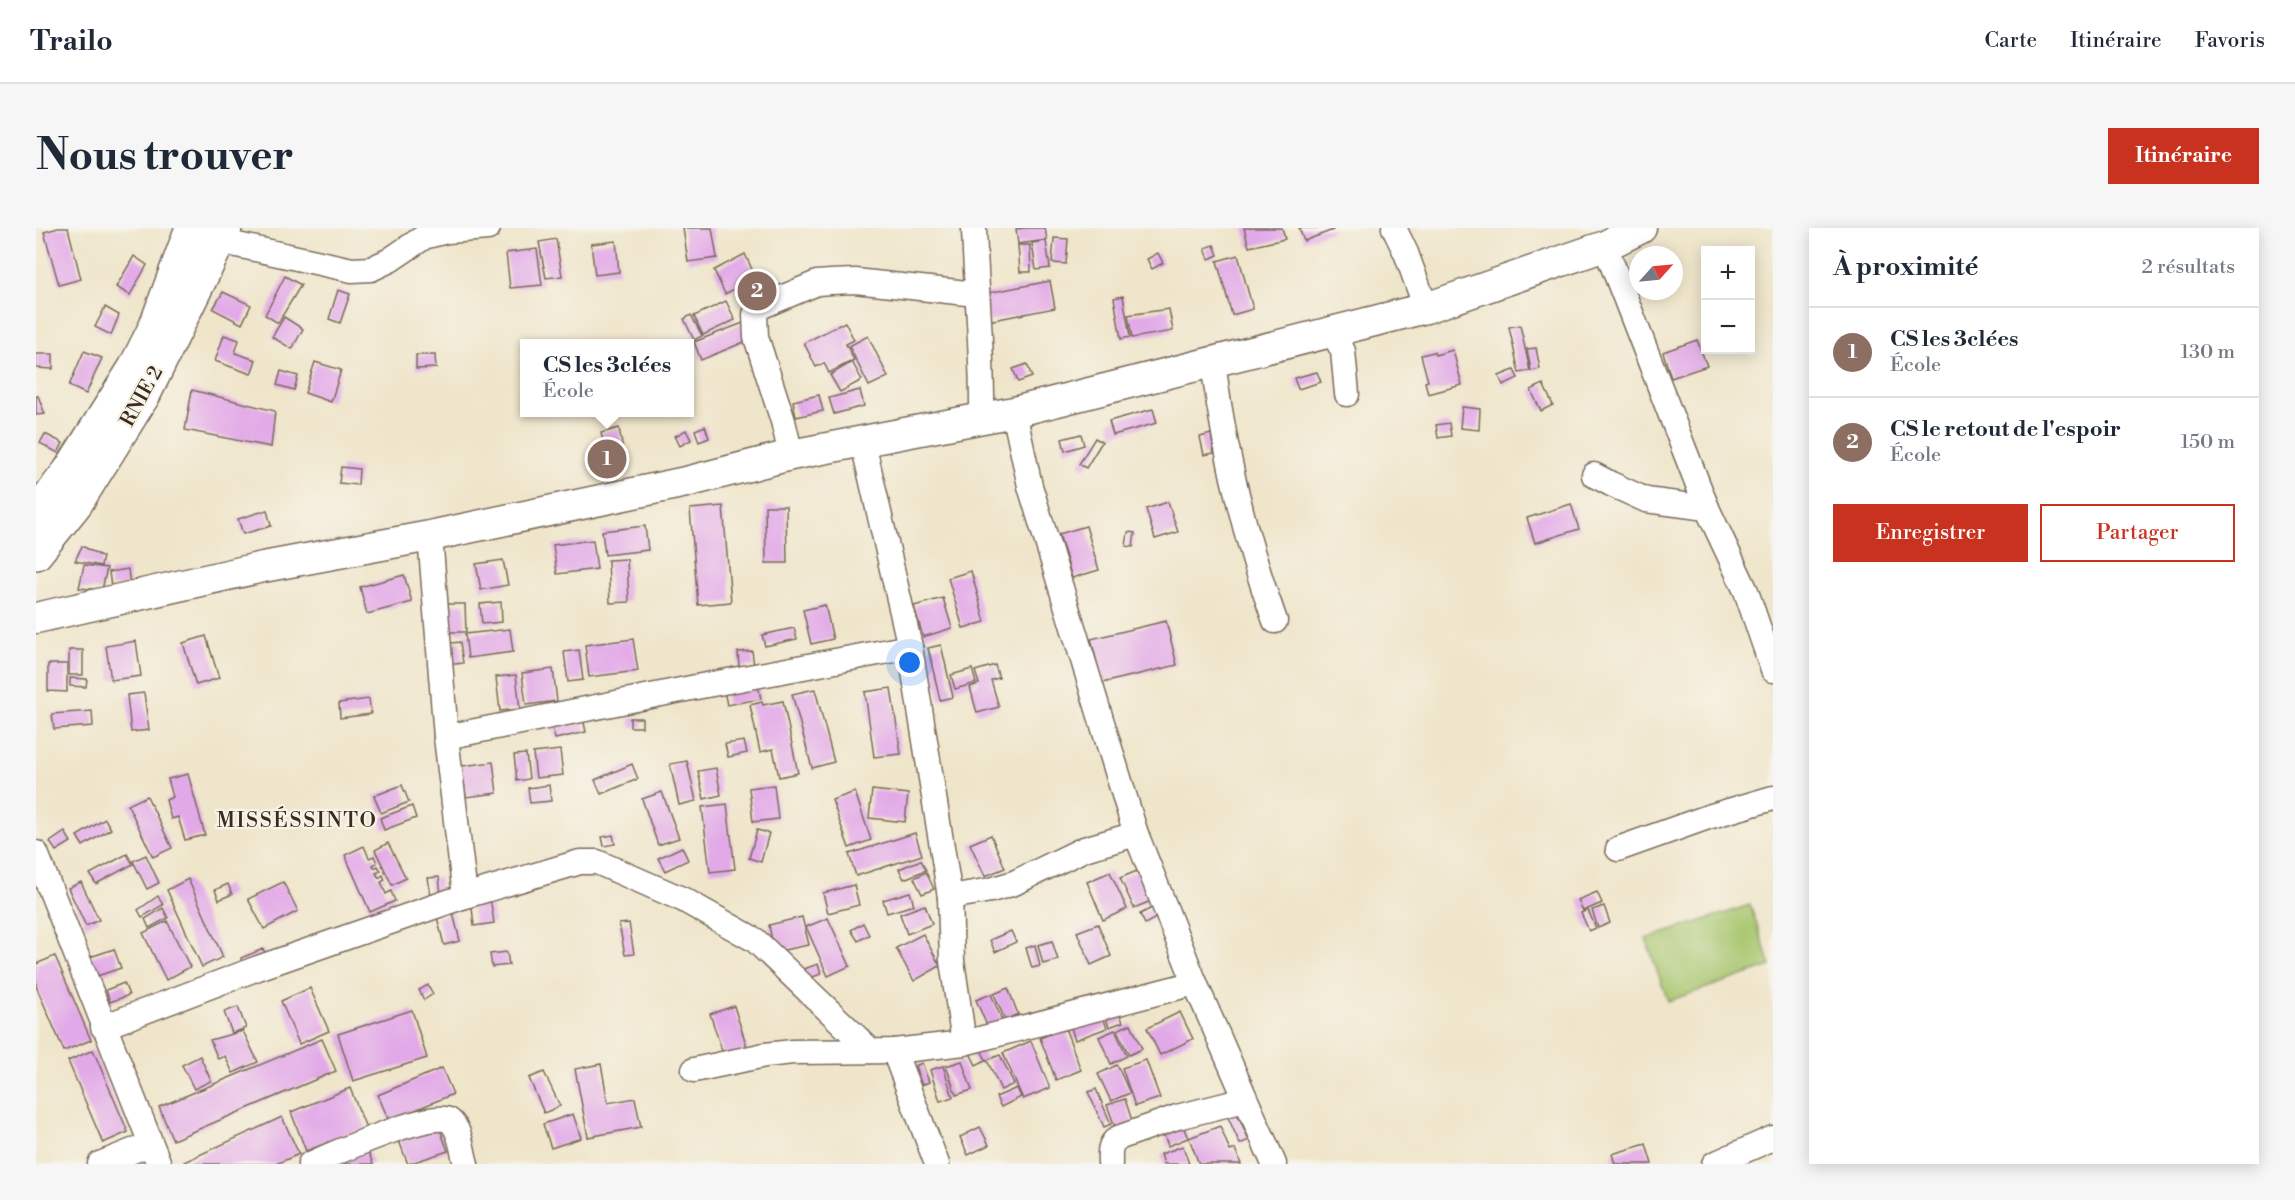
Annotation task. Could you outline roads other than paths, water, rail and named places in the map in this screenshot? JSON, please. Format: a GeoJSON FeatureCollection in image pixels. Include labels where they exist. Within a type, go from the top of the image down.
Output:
{"type":"FeatureCollection","features":[{"type":"Feature","properties":{"kind":"highway","name":"RNIE 2"},"geometry":{"type":"LineString","coordinates":[[36,514],[69,472],[135,368],[156,326],[212,232]]}},
{"type":"Feature","properties":{"kind":"highway","name":"RNIE 2"},"geometry":{"type":"LineString","coordinates":[[36,553],[76,503],[134,411],[212,232]]}},
{"type":"Feature","properties":{"kind":"main road"},"geometry":{"type":"LineString","coordinates":[[36,618],[263,567],[430,536],[686,482],[791,455],[863,443],[1014,412],[1426,308],[1605,246],[1641,228]]}},
{"type":"Feature","properties":{"kind":"street"},"geometry":{"type":"LineString","coordinates":[[212,232],[351,270],[370,269],[390,261],[424,237],[447,231],[488,228]]}},
{"type":"Feature","properties":{"kind":"street"},"geometry":{"type":"LineString","coordinates":[[974,228],[982,417]]}},
{"type":"Feature","properties":{"kind":"street"},"geometry":{"type":"LineString","coordinates":[[1394,228],[1406,253],[1426,308]]}},
{"type":"Feature","properties":{"kind":"street"},"geometry":{"type":"LineString","coordinates":[[1605,246],[1707,508],[1746,591],[1773,670]]}},
{"type":"Feature","properties":{"kind":"street"},"geometry":{"type":"LineString","coordinates":[[791,455],[783,421],[756,337],[755,314],[760,307],[817,283],[831,282],[855,281],[976,294]]}},
{"type":"Feature","properties":{"kind":"street"},"geometry":{"type":"LineString","coordinates":[[1333,333],[1343,351],[1347,394]]}},
{"type":"Feature","properties":{"kind":"street"},"geometry":{"type":"LineString","coordinates":[[1213,362],[1221,424],[1236,497],[1275,621]]}},
{"type":"Feature","properties":{"kind":"street"},"geometry":{"type":"LineString","coordinates":[[1014,412],[1029,486],[1136,834],[1195,983],[1274,1164]]}},
{"type":"Feature","properties":{"kind":"street"},"geometry":{"type":"LineString","coordinates":[[863,443],[910,647],[950,897],[952,961],[964,1043]]}},
{"type":"Feature","properties":{"kind":"street"},"geometry":{"type":"LineString","coordinates":[[1594,474],[1646,500],[1707,508]]}},
{"type":"Feature","properties":{"kind":"street"},"geometry":{"type":"LineString","coordinates":[[430,536],[446,737],[465,896]]}},
{"type":"Feature","properties":{"kind":"street"},"geometry":{"type":"LineString","coordinates":[[446,737],[910,647]]}},
{"type":"Feature","properties":{"kind":"street"},"geometry":{"type":"LineString","coordinates":[[1618,849],[1708,817],[1773,798]]}},
{"type":"Feature","properties":{"kind":"street"},"geometry":{"type":"LineString","coordinates":[[950,897],[991,890],[1014,883],[1084,849],[1136,834]]}},
{"type":"Feature","properties":{"kind":"street"},"geometry":{"type":"LineString","coordinates":[[36,853],[155,1154],[100,1164]]}},
{"type":"Feature","properties":{"kind":"street"},"geometry":{"type":"LineString","coordinates":[[103,1027],[258,968],[465,896],[580,862],[597,862],[684,900],[755,940],[882,1051],[937,1164]]}},
{"type":"Feature","properties":{"kind":"street"},"geometry":{"type":"LineString","coordinates":[[694,1070],[765,1055],[882,1051],[964,1043],[1195,983]]}},
{"type":"Feature","properties":{"kind":"street"},"geometry":{"type":"LineString","coordinates":[[1110,1164],[1110,1147],[1112,1142],[1118,1138],[1177,1117],[1245,1100]]}},
{"type":"Feature","properties":{"kind":"street"},"geometry":{"type":"LineString","coordinates":[[310,1164],[356,1144],[418,1122],[443,1117],[450,1120],[457,1129],[466,1164]]}},
{"type":"Feature","properties":{"kind":"street"},"geometry":{"type":"LineString","coordinates":[[1714,1164],[1773,1138]]}},
{"type":"Feature","properties":{"kind":"place","name":"CS le retout de l'espoir"},"geometry":{"type":"Point","coordinates":[757,291]}},
{"type":"Feature","properties":{"kind":"place","name":"CS les 3clées"},"geometry":{"type":"Point","coordinates":[607,459]}},
{"type":"Feature","properties":{"kind":"district","name":"MISSÉSSINTO"},"geometry":{"type":"Point","coordinates":[297,820]}}]}
